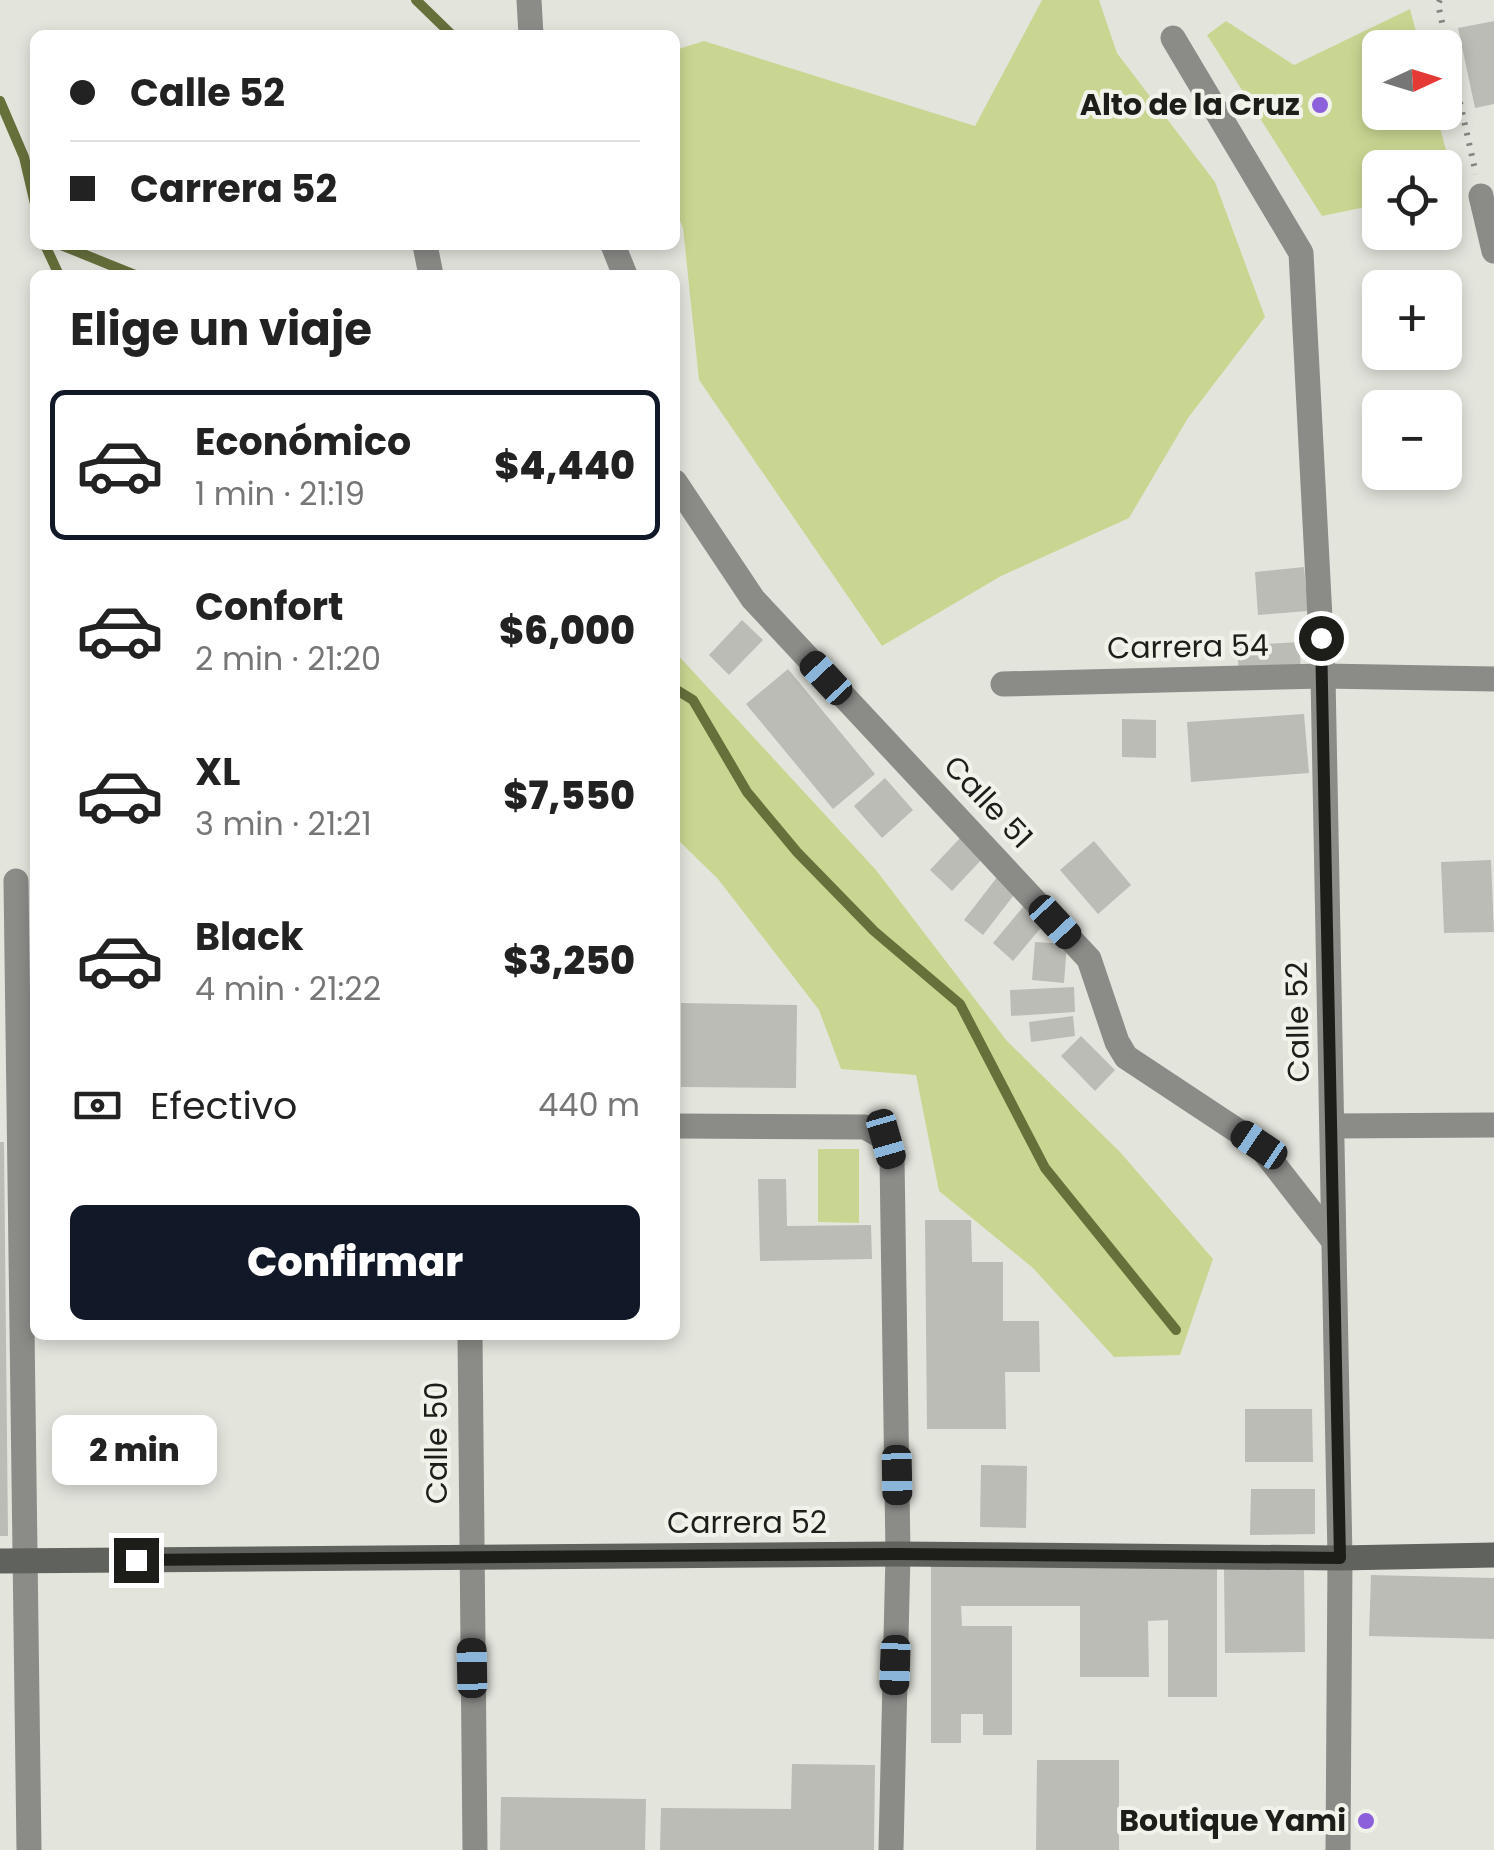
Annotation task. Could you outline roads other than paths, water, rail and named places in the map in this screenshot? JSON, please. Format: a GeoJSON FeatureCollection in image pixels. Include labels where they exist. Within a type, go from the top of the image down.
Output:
{"type":"FeatureCollection","features":[{"type":"Feature","properties":{"kind":"main road","name":"Carrera 52"},"geometry":{"type":"LineString","coordinates":[[12,1560],[898,1554],[1340,1558],[1494,1555]]}},
{"type":"Feature","properties":{"kind":"street"},"geometry":{"type":"LineString","coordinates":[[529,0],[531,30]]}},
{"type":"Feature","properties":{"kind":"street","name":"Calle 52"},"geometry":{"type":"LineString","coordinates":[[1173,38],[1301,253],[1323,676],[1340,1558],[1338,1850]]}},
{"type":"Feature","properties":{"kind":"street"},"geometry":{"type":"LineString","coordinates":[[1481,196],[1494,251]]}},
{"type":"Feature","properties":{"kind":"street","name":"Calle 51"},"geometry":{"type":"LineString","coordinates":[[680,490],[752,599],[1089,959],[1116,1042],[1126,1057],[1259,1145],[1333,1240]]}},
{"type":"Feature","properties":{"kind":"street","name":"Carrera 54"},"geometry":{"type":"LineString","coordinates":[[1003,684],[1323,676],[1494,679]]}},
{"type":"Feature","properties":{"kind":"street"},"geometry":{"type":"LineString","coordinates":[[16,880],[18,1135],[12,1560],[29,1850]]}},
{"type":"Feature","properties":{"kind":"street"},"geometry":{"type":"LineString","coordinates":[[1333,1126],[1494,1125]]}},
{"type":"Feature","properties":{"kind":"street"},"geometry":{"type":"LineString","coordinates":[[680,1126],[865,1127],[886,1139],[892,1158],[898,1554],[891,1850]]}},
{"type":"Feature","properties":{"kind":"street","name":"Calle 50"},"geometry":{"type":"LineString","coordinates":[[470,1340],[474,1850]]}},
{"type":"Feature","properties":{"kind":"waterway"},"geometry":{"type":"LineString","coordinates":[[416,0],[447,30]]}},
{"type":"Feature","properties":{"kind":"waterway"},"geometry":{"type":"LineString","coordinates":[[0,101],[24,157],[30,183]]}},
{"type":"Feature","properties":{"kind":"waterway"},"geometry":{"type":"LineString","coordinates":[[47,250],[57,270]]}},
{"type":"Feature","properties":{"kind":"waterway"},"geometry":{"type":"LineString","coordinates":[[73,250],[123,270]]}},
{"type":"Feature","properties":{"kind":"waterway"},"geometry":{"type":"LineString","coordinates":[[680,692],[693,700],[747,792],[797,852],[874,931],[960,1004],[1045,1168],[1176,1330]]}},
{"type":"Feature","properties":{"kind":"place","name":"Alto de la Cruz"},"geometry":{"type":"Point","coordinates":[1320,105]}},
{"type":"Feature","properties":{"kind":"place","name":"Boutique Yami"},"geometry":{"type":"Point","coordinates":[1366,1821]}}]}
